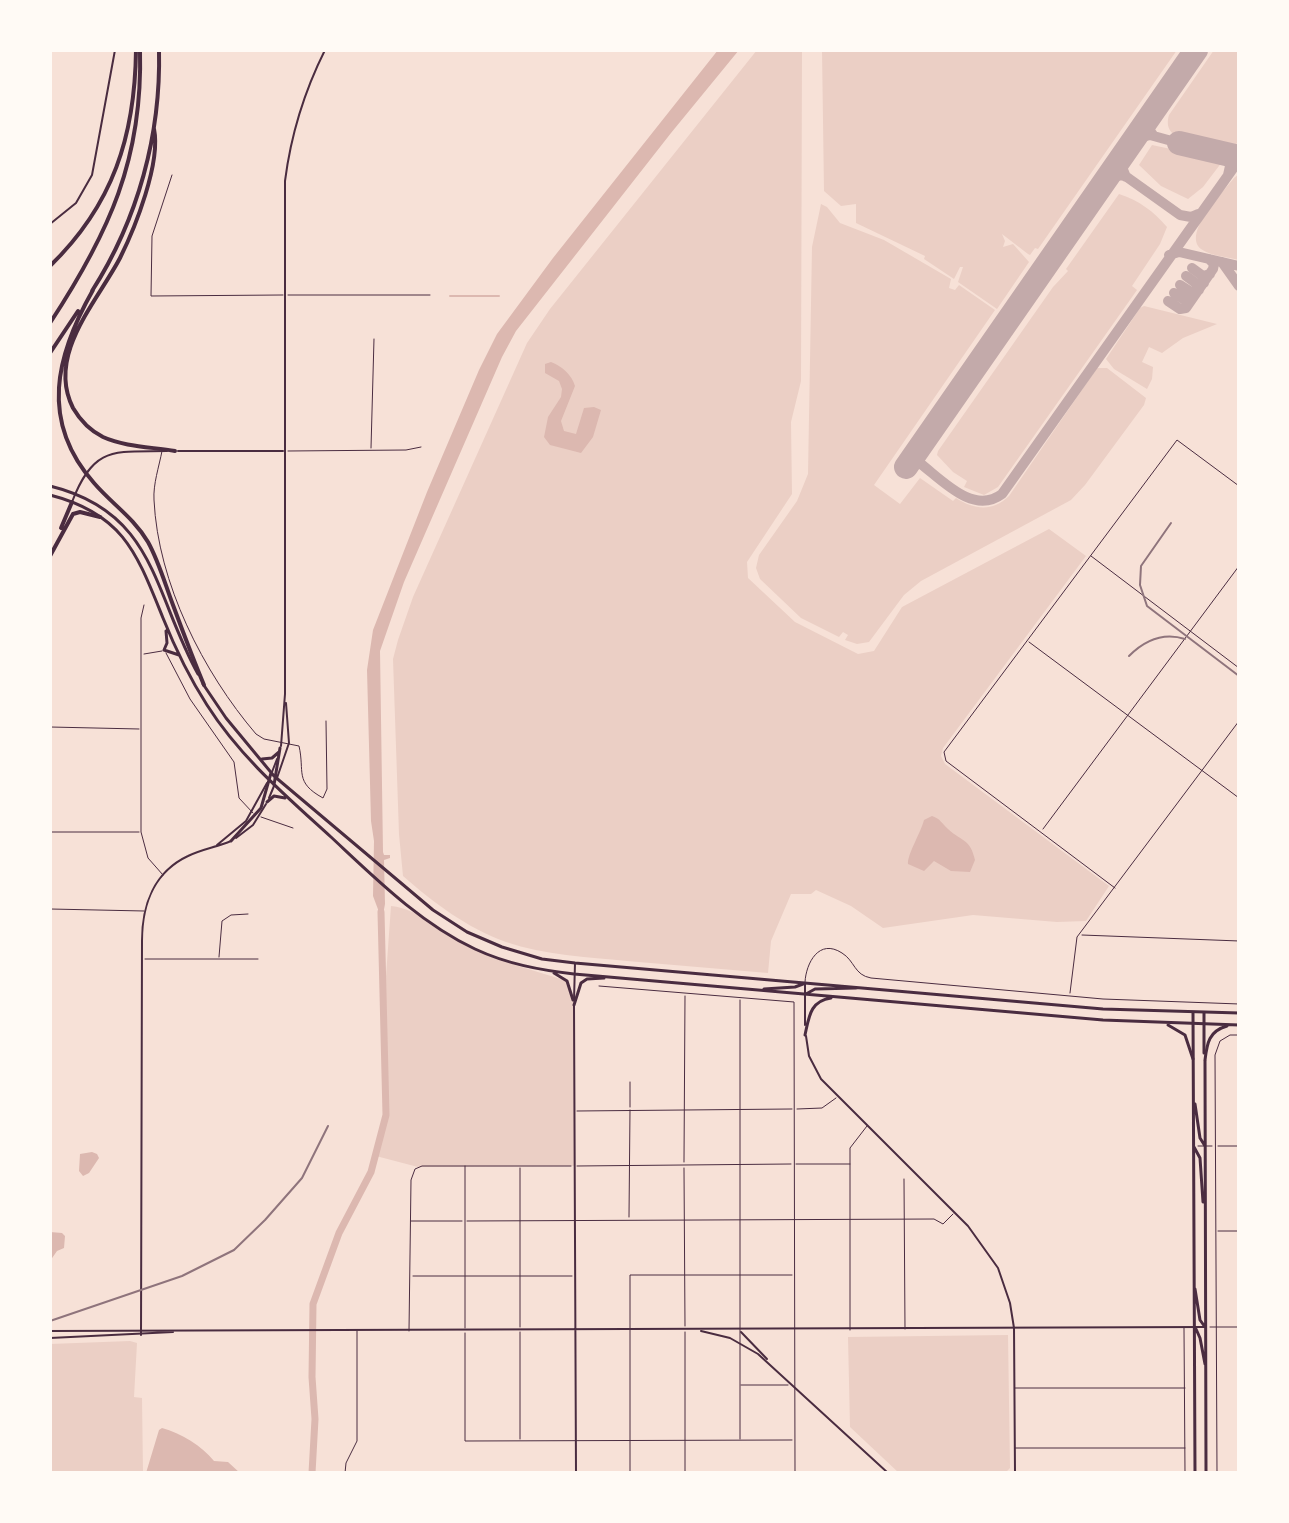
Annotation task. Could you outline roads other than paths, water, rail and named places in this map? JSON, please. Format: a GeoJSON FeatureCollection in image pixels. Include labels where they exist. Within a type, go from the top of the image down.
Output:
{"type":"FeatureCollection","features":[{"type":"Feature","properties":{"kind":"highway"},"geometry":{"type":"LineString","coordinates":[[50,266],[86,225],[117,166],[132,111],[138,50]]}},
{"type":"Feature","properties":{"kind":"highway"},"geometry":{"type":"LineString","coordinates":[[50,323],[93,254],[122,184],[138,116],[138,50]]}},
{"type":"Feature","properties":{"kind":"highway"},"geometry":{"type":"LineString","coordinates":[[159,50],[154,129],[146,167],[131,215],[77,318],[63,355],[59,398],[64,428],[81,466],[96,486],[131,518],[149,543],[204,685]]}},
{"type":"Feature","properties":{"kind":"highway"},"geometry":{"type":"LineString","coordinates":[[154,129],[156,138],[140,213],[121,257],[76,333],[68,356],[66,375],[71,403],[90,428],[111,440],[175,451]]}},
{"type":"Feature","properties":{"kind":"highway"},"geometry":{"type":"LineString","coordinates":[[50,353],[93,290]]}},
{"type":"Feature","properties":{"kind":"highway"},"geometry":{"type":"LineString","coordinates":[[51,554],[72,502]]}},
{"type":"Feature","properties":{"kind":"highway"},"geometry":{"type":"LineString","coordinates":[[51,554],[73,514],[80,512],[100,517]]}},
{"type":"Feature","properties":{"kind":"main road"},"geometry":{"type":"LineString","coordinates":[[50,224],[76,203],[92,175],[115,50]]}},
{"type":"Feature","properties":{"kind":"main road"},"geometry":{"type":"LineString","coordinates":[[213,848],[256,814],[289,743],[285,694],[285,202],[288,161],[300,107],[325,50]]}},
{"type":"Feature","properties":{"kind":"main road"},"geometry":{"type":"LineString","coordinates":[[72,502],[81,479],[101,458],[116,452],[162,450]]}},
{"type":"Feature","properties":{"kind":"main road"},"geometry":{"type":"LineString","coordinates":[[175,451],[284,451]]}},
{"type":"Feature","properties":{"kind":"main road"},"geometry":{"type":"LineString","coordinates":[[50,486],[75,493],[113,515],[141,545],[183,645],[204,685],[226,718],[274,776],[445,918],[478,938],[528,955],[575,963],[1103,1009],[1239,1013]]}},
{"type":"Feature","properties":{"kind":"main road"},"geometry":{"type":"LineString","coordinates":[[50,495],[72,502],[100,517],[125,540],[141,562],[179,655],[222,727],[271,783],[402,900],[473,948],[503,961],[574,974],[1161,1023],[1239,1025]]}},
{"type":"Feature","properties":{"kind":"main road"},"geometry":{"type":"LineString","coordinates":[[165,624],[167,643],[164,650],[179,655]]}},
{"type":"Feature","properties":{"kind":"main road"},"geometry":{"type":"LineString","coordinates":[[267,802],[281,742],[285,694]]}},
{"type":"Feature","properties":{"kind":"main road"},"geometry":{"type":"LineString","coordinates":[[257,755],[264,759],[272,758],[280,748]]}},
{"type":"Feature","properties":{"kind":"main road"},"geometry":{"type":"LineString","coordinates":[[141,1335],[141,959],[144,911],[151,891],[163,875],[184,858],[231,841],[272,797],[280,796],[293,803]]}},
{"type":"Feature","properties":{"kind":"main road"},"geometry":{"type":"LineString","coordinates":[[575,963],[576,1473]]}},
{"type":"Feature","properties":{"kind":"main road"},"geometry":{"type":"LineString","coordinates":[[542,970],[565,979],[574,1005]]}},
{"type":"Feature","properties":{"kind":"main road"},"geometry":{"type":"LineString","coordinates":[[574,1005],[579,985],[584,980],[618,978]]}},
{"type":"Feature","properties":{"kind":"main road"},"geometry":{"type":"LineString","coordinates":[[752,989],[795,987],[805,982]]}},
{"type":"Feature","properties":{"kind":"main road"},"geometry":{"type":"LineString","coordinates":[[805,982],[805,1035],[814,1068],[977,1236],[995,1262],[1008,1295],[1014,1328],[1013,1472]]}},
{"type":"Feature","properties":{"kind":"main road"},"geometry":{"type":"LineString","coordinates":[[806,994],[815,989],[868,988]]}},
{"type":"Feature","properties":{"kind":"main road"},"geometry":{"type":"LineString","coordinates":[[805,1035],[816,1003],[826,999],[851,998]]}},
{"type":"Feature","properties":{"kind":"main road"},"geometry":{"type":"LineString","coordinates":[[1193,1013],[1195,1473]]}},
{"type":"Feature","properties":{"kind":"main road"},"geometry":{"type":"LineString","coordinates":[[1204,1013],[1206,1473]]}},
{"type":"Feature","properties":{"kind":"main road"},"geometry":{"type":"LineString","coordinates":[[1161,1023],[1183,1032],[1193,1059]]}},
{"type":"Feature","properties":{"kind":"main road"},"geometry":{"type":"LineString","coordinates":[[1205,1060],[1208,1040],[1214,1032],[1239,1025]]}},
{"type":"Feature","properties":{"kind":"main road"},"geometry":{"type":"LineString","coordinates":[[1193,1101],[1200,1138],[1205,1146]]}},
{"type":"Feature","properties":{"kind":"main road"},"geometry":{"type":"LineString","coordinates":[[1193,1146],[1200,1158],[1205,1210]]}},
{"type":"Feature","properties":{"kind":"main road"},"geometry":{"type":"LineString","coordinates":[[1194,1285],[1200,1320],[1206,1327]]}},
{"type":"Feature","properties":{"kind":"main road"},"geometry":{"type":"LineString","coordinates":[[1194,1327],[1199,1335],[1206,1368]]}},
{"type":"Feature","properties":{"kind":"main road"},"geometry":{"type":"LineString","coordinates":[[693,1330],[1206,1327]]}},
{"type":"Feature","properties":{"kind":"main road"},"geometry":{"type":"LineString","coordinates":[[50,1331],[685,1329],[721,1335],[739,1342],[770,1363]]}},
{"type":"Feature","properties":{"kind":"main road"},"geometry":{"type":"LineString","coordinates":[[739,1329],[770,1363],[888,1473]]}},
{"type":"Feature","properties":{"kind":"main road"},"geometry":{"type":"LineString","coordinates":[[50,1338],[181,1331]]}},
{"type":"Feature","properties":{"kind":"street"},"geometry":{"type":"LineString","coordinates":[[172,175],[152,236],[151,296],[430,295]]}},
{"type":"Feature","properties":{"kind":"street"},"geometry":{"type":"LineString","coordinates":[[371,450],[374,339]]}},
{"type":"Feature","properties":{"kind":"street"},"geometry":{"type":"LineString","coordinates":[[1115,888],[946,761],[944,756],[1177,440],[1239,486]]}},
{"type":"Feature","properties":{"kind":"street"},"geometry":{"type":"LineString","coordinates":[[284,451],[406,450],[421,447]]}},
{"type":"Feature","properties":{"kind":"street"},"geometry":{"type":"LineString","coordinates":[[162,450],[154,505],[166,564],[186,623],[210,670],[251,728],[264,739],[300,748],[301,776],[305,785],[323,798],[327,789],[326,721]]}},
{"type":"Feature","properties":{"kind":"street"},"geometry":{"type":"LineString","coordinates":[[1091,556],[1239,668]]}},
{"type":"Feature","properties":{"kind":"street"},"geometry":{"type":"LineString","coordinates":[[1042,831],[1239,566]]}},
{"type":"Feature","properties":{"kind":"street"},"geometry":{"type":"LineString","coordinates":[[144,605],[141,618],[141,832],[148,858],[163,875]]}},
{"type":"Feature","properties":{"kind":"street"},"geometry":{"type":"LineString","coordinates":[[1027,641],[1239,798]]}},
{"type":"Feature","properties":{"kind":"street"},"geometry":{"type":"LineString","coordinates":[[141,654],[164,650],[190,699],[234,762],[239,798],[256,814],[293,828]]}},
{"type":"Feature","properties":{"kind":"street"},"geometry":{"type":"LineString","coordinates":[[1070,996],[1079,935],[1239,721]]}},
{"type":"Feature","properties":{"kind":"street"},"geometry":{"type":"LineString","coordinates":[[50,727],[141,729]]}},
{"type":"Feature","properties":{"kind":"street"},"geometry":{"type":"LineString","coordinates":[[50,832],[141,832]]}},
{"type":"Feature","properties":{"kind":"street"},"geometry":{"type":"LineString","coordinates":[[50,909],[144,911]]}},
{"type":"Feature","properties":{"kind":"street"},"geometry":{"type":"LineString","coordinates":[[219,959],[222,921],[231,915],[248,914]]}},
{"type":"Feature","properties":{"kind":"street"},"geometry":{"type":"LineString","coordinates":[[1079,935],[1239,941]]}},
{"type":"Feature","properties":{"kind":"street"},"geometry":{"type":"LineString","coordinates":[[805,982],[811,957],[830,949],[843,954],[857,973],[865,977],[1070,996],[1239,1004]]}},
{"type":"Feature","properties":{"kind":"street"},"geometry":{"type":"LineString","coordinates":[[141,959],[258,959]]}},
{"type":"Feature","properties":{"kind":"street"},"geometry":{"type":"LineString","coordinates":[[685,983],[685,1473]]}},
{"type":"Feature","properties":{"kind":"street"},"geometry":{"type":"LineString","coordinates":[[599,986],[794,1002],[795,1473]]}},
{"type":"Feature","properties":{"kind":"street"},"geometry":{"type":"LineString","coordinates":[[740,998],[740,1440]]}},
{"type":"Feature","properties":{"kind":"street"},"geometry":{"type":"LineString","coordinates":[[1217,1473],[1215,1055],[1220,1041],[1230,1035],[1239,1035]]}},
{"type":"Feature","properties":{"kind":"street"},"geometry":{"type":"LineString","coordinates":[[629,1220],[630,1082]]}},
{"type":"Feature","properties":{"kind":"street"},"geometry":{"type":"LineString","coordinates":[[575,1111],[822,1108],[838,1096]]}},
{"type":"Feature","properties":{"kind":"street"},"geometry":{"type":"LineString","coordinates":[[850,1330],[850,1164],[852,1143],[868,1125]]}},
{"type":"Feature","properties":{"kind":"street"},"geometry":{"type":"LineString","coordinates":[[1193,1146],[1239,1146]]}},
{"type":"Feature","properties":{"kind":"street"},"geometry":{"type":"LineString","coordinates":[[409,1331],[411,1180],[415,1169],[422,1166],[850,1164]]}},
{"type":"Feature","properties":{"kind":"street"},"geometry":{"type":"LineString","coordinates":[[465,1166],[465,1441],[795,1440]]}},
{"type":"Feature","properties":{"kind":"street"},"geometry":{"type":"LineString","coordinates":[[520,1166],[520,1441]]}},
{"type":"Feature","properties":{"kind":"street"},"geometry":{"type":"LineString","coordinates":[[904,1179],[905,1329]]}},
{"type":"Feature","properties":{"kind":"street"},"geometry":{"type":"LineString","coordinates":[[411,1221],[934,1219],[943,1224],[954,1213]]}},
{"type":"Feature","properties":{"kind":"street"},"geometry":{"type":"LineString","coordinates":[[1216,1231],[1239,1231]]}},
{"type":"Feature","properties":{"kind":"street"},"geometry":{"type":"LineString","coordinates":[[630,1473],[630,1275],[794,1275]]}},
{"type":"Feature","properties":{"kind":"street"},"geometry":{"type":"LineString","coordinates":[[410,1276],[575,1276]]}},
{"type":"Feature","properties":{"kind":"street"},"geometry":{"type":"LineString","coordinates":[[1206,1327],[1239,1327]]}},
{"type":"Feature","properties":{"kind":"street"},"geometry":{"type":"LineString","coordinates":[[1184,1328],[1185,1473]]}},
{"type":"Feature","properties":{"kind":"street"},"geometry":{"type":"LineString","coordinates":[[345,1473],[346,1463],[357,1440],[357,1331]]}},
{"type":"Feature","properties":{"kind":"street"},"geometry":{"type":"LineString","coordinates":[[739,1385],[795,1385]]}},
{"type":"Feature","properties":{"kind":"street"},"geometry":{"type":"LineString","coordinates":[[1015,1388],[1185,1388]]}},
{"type":"Feature","properties":{"kind":"street"},"geometry":{"type":"LineString","coordinates":[[1015,1448],[1185,1448]]}},
{"type":"Feature","properties":{"kind":"waterway"},"geometry":{"type":"LineString","coordinates":[[450,296],[499,296]]}},
{"type":"Feature","properties":{"kind":"waterway"},"geometry":{"type":"LineString","coordinates":[[312,1473],[315,1419],[313,1304],[339,1233],[371,1172],[386,1115],[381,912]]}},
{"type":"Feature","properties":{"kind":"railway"},"geometry":{"type":"LineString","coordinates":[[1171,523],[1141,566],[1140,585],[1147,606],[1239,676]]}},
{"type":"Feature","properties":{"kind":"railway"},"geometry":{"type":"LineString","coordinates":[[1129,656],[1155,639],[1169,636],[1185,639]]}},
{"type":"Feature","properties":{"kind":"railway"},"geometry":{"type":"LineString","coordinates":[[50,1321],[182,1276],[234,1250],[302,1178],[328,1126]]}}]}
